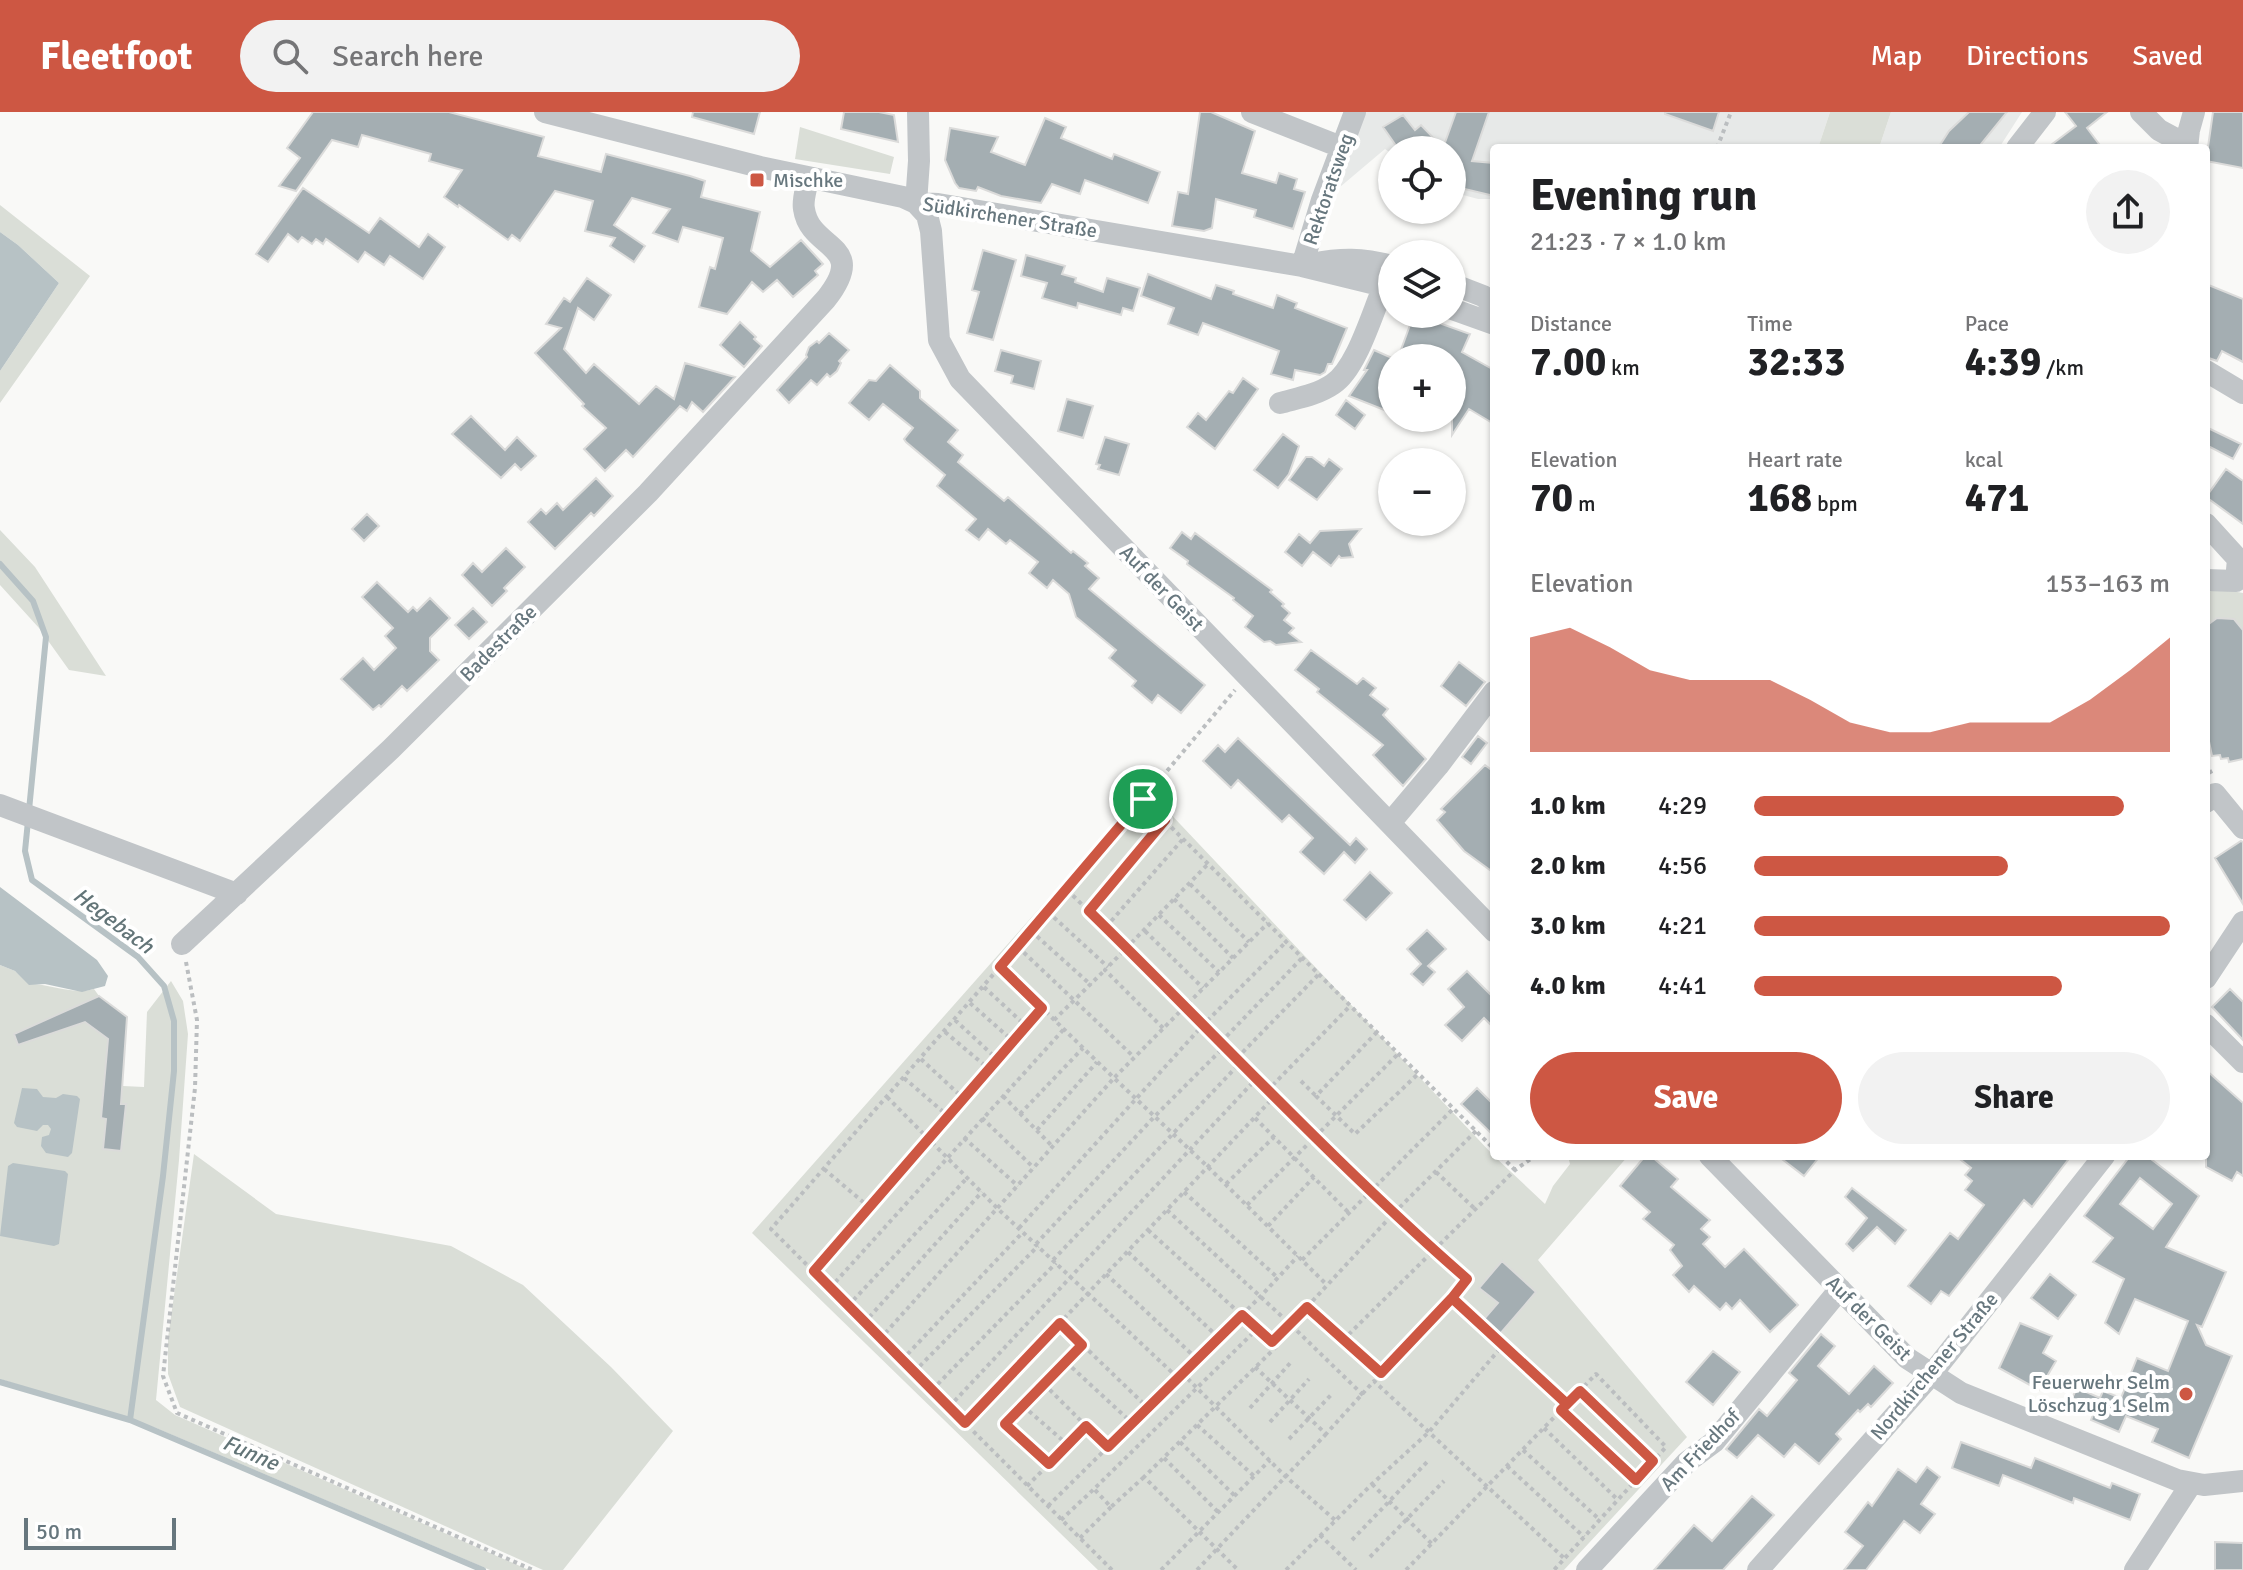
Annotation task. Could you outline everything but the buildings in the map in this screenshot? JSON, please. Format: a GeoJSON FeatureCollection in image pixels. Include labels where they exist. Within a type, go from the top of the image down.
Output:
{"type":"FeatureCollection","features":[{"type":"Feature","properties":{"kind":"street","name":"Südkirchener Straße"},"geometry":{"type":"LineString","coordinates":[[545,112],[808,178],[889,193],[916,203],[938,204],[1378,278]]}},
{"type":"Feature","properties":{"kind":"street"},"geometry":{"type":"LineString","coordinates":[[916,203],[918,112]]}},
{"type":"Feature","properties":{"kind":"street"},"geometry":{"type":"LineString","coordinates":[[1252,112],[1341,147]]}},
{"type":"Feature","properties":{"kind":"street","name":"Rektoratsweg"},"geometry":{"type":"LineString","coordinates":[[1302,266],[1355,112]]}},
{"type":"Feature","properties":{"kind":"street"},"geometry":{"type":"LineString","coordinates":[[2020,144],[2045,112]]}},
{"type":"Feature","properties":{"kind":"street"},"geometry":{"type":"LineString","coordinates":[[2141,112],[2159,130],[2184,144]]}},
{"type":"Feature","properties":{"kind":"street"},"geometry":{"type":"LineString","coordinates":[[2187,144],[2194,112]]}},
{"type":"Feature","properties":{"kind":"street","name":"Badestraße"},"geometry":{"type":"LineString","coordinates":[[182,944],[391,749],[648,493],[833,290],[840,281],[840,255],[810,224],[803,208],[808,178]]}},
{"type":"Feature","properties":{"kind":"street","name":"Auf der Geist"},"geometry":{"type":"LineString","coordinates":[[916,203],[927,215],[931,231],[939,340],[960,379],[1490,927]]}},
{"type":"Feature","properties":{"kind":"street"},"geometry":{"type":"LineString","coordinates":[[1466,289],[1490,301]]}},
{"type":"Feature","properties":{"kind":"street","name":"Südkirchener Straße"},"geometry":{"type":"LineString","coordinates":[[1280,403],[1315,394],[1335,383],[1349,368],[1378,304]]}},
{"type":"Feature","properties":{"kind":"street"},"geometry":{"type":"LineString","coordinates":[[1466,314],[1490,323]]}},
{"type":"Feature","properties":{"kind":"street"},"geometry":{"type":"LineString","coordinates":[[2210,373],[2243,393]]}},
{"type":"Feature","properties":{"kind":"street"},"geometry":{"type":"LineString","coordinates":[[2210,528],[2238,559],[2240,583],[2210,580]]}},
{"type":"Feature","properties":{"kind":"street"},"geometry":{"type":"LineString","coordinates":[[1390,823],[1490,697]]}},
{"type":"Feature","properties":{"kind":"street"},"geometry":{"type":"LineString","coordinates":[[2210,798],[2215,794],[2243,828]]}},
{"type":"Feature","properties":{"kind":"street"},"geometry":{"type":"LineString","coordinates":[[7,807],[237,894]]}},
{"type":"Feature","properties":{"kind":"street"},"geometry":{"type":"LineString","coordinates":[[2210,972],[2243,922]]}},
{"type":"Feature","properties":{"kind":"street"},"geometry":{"type":"LineString","coordinates":[[2210,1029],[2243,1062]]}},
{"type":"Feature","properties":{"kind":"street","name":"Auf der Geist"},"geometry":{"type":"LineString","coordinates":[[1714,1160],[1907,1358],[1931,1375],[1961,1393],[2191,1484],[2243,1481]]}},
{"type":"Feature","properties":{"kind":"street","name":"Nordkirchener Straße"},"geometry":{"type":"LineString","coordinates":[[1758,1570],[1931,1375],[2101,1160]]}},
{"type":"Feature","properties":{"kind":"street","name":"Am Friedhof"},"geometry":{"type":"LineString","coordinates":[[1578,1567],[1687,1462],[1714,1442],[1840,1289]]}},
{"type":"Feature","properties":{"kind":"street"},"geometry":{"type":"LineString","coordinates":[[2135,1570],[2191,1484]]}},
{"type":"Feature","properties":{"kind":"path"},"geometry":{"type":"LineString","coordinates":[[1719,144],[1731,112]]}},
{"type":"Feature","properties":{"kind":"path"},"geometry":{"type":"LineString","coordinates":[[1112,1570],[771,1229],[1018,947],[1248,677]]}},
{"type":"Feature","properties":{"kind":"path"},"geometry":{"type":"LineString","coordinates":[[1143,799],[1490,1145]]}},
{"type":"Feature","properties":{"kind":"path"},"geometry":{"type":"LineString","coordinates":[[1089,911],[1165,820]]}},
{"type":"Feature","properties":{"kind":"path"},"geometry":{"type":"LineString","coordinates":[[1106,927],[1183,839]]}},
{"type":"Feature","properties":{"kind":"path"},"geometry":{"type":"LineString","coordinates":[[1054,1020],[1209,864]]}},
{"type":"Feature","properties":{"kind":"path"},"geometry":{"type":"LineString","coordinates":[[1190,884],[1249,942]]}},
{"type":"Feature","properties":{"kind":"path"},"geometry":{"type":"LineString","coordinates":[[1067,890],[1314,1138],[1467,1279],[1363,1395],[1197,1570]]}},
{"type":"Feature","properties":{"kind":"path"},"geometry":{"type":"LineString","coordinates":[[1174,899],[1233,958]]}},
{"type":"Feature","properties":{"kind":"path"},"geometry":{"type":"LineString","coordinates":[[1048,912],[1107,968],[1163,1028]]}},
{"type":"Feature","properties":{"kind":"path"},"geometry":{"type":"LineString","coordinates":[[1159,915],[1219,972]]}},
{"type":"Feature","properties":{"kind":"path"},"geometry":{"type":"LineString","coordinates":[[880,1339],[1114,1078],[1268,923]]}},
{"type":"Feature","properties":{"kind":"path"},"geometry":{"type":"LineString","coordinates":[[1144,930],[1203,988]]}},
{"type":"Feature","properties":{"kind":"path"},"geometry":{"type":"LineString","coordinates":[[1031,931],[1091,985]]}},
{"type":"Feature","properties":{"kind":"path"},"geometry":{"type":"LineString","coordinates":[[902,1360],[1203,1025],[1286,942]]}},
{"type":"Feature","properties":{"kind":"path"},"geometry":{"type":"LineString","coordinates":[[182,944],[197,1020],[195,1088],[163,1376],[177,1413],[533,1570]]}},
{"type":"Feature","properties":{"kind":"path"},"geometry":{"type":"LineString","coordinates":[[1018,947],[1134,1057]]}},
{"type":"Feature","properties":{"kind":"path"},"geometry":{"type":"LineString","coordinates":[[914,1372],[1037,1245],[1302,958]]}},
{"type":"Feature","properties":{"kind":"path"},"geometry":{"type":"LineString","coordinates":[[1000,967],[1327,1285]]}},
{"type":"Feature","properties":{"kind":"path"},"geometry":{"type":"LineString","coordinates":[[932,1390],[1319,974]]}},
{"type":"Feature","properties":{"kind":"path"},"geometry":{"type":"LineString","coordinates":[[983,986],[1026,1026]]}},
{"type":"Feature","properties":{"kind":"path"},"geometry":{"type":"LineString","coordinates":[[969,1002],[1013,1041]]}},
{"type":"Feature","properties":{"kind":"path"},"geometry":{"type":"LineString","coordinates":[[1267,1091],[1350,1006]]}},
{"type":"Feature","properties":{"kind":"path"},"geometry":{"type":"LineString","coordinates":[[814,1271],[1042,1008]]}},
{"type":"Feature","properties":{"kind":"path"},"geometry":{"type":"LineString","coordinates":[[954,1020],[997,1059]]}},
{"type":"Feature","properties":{"kind":"path"},"geometry":{"type":"LineString","coordinates":[[830,1288],[1064,1029]]}},
{"type":"Feature","properties":{"kind":"path"},"geometry":{"type":"LineString","coordinates":[[944,1031],[989,1069]]}},
{"type":"Feature","properties":{"kind":"path"},"geometry":{"type":"LineString","coordinates":[[1316,1096],[1377,1032]]}},
{"type":"Feature","properties":{"kind":"path"},"geometry":{"type":"LineString","coordinates":[[1020,1114],[1083,1048]]}},
{"type":"Feature","properties":{"kind":"path"},"geometry":{"type":"LineString","coordinates":[[1247,1205],[1398,1054]]}},
{"type":"Feature","properties":{"kind":"path"},"geometry":{"type":"LineString","coordinates":[[921,1058],[963,1098]]}},
{"type":"Feature","properties":{"kind":"path"},"geometry":{"type":"LineString","coordinates":[[1037,1130],[1097,1062]]}},
{"type":"Feature","properties":{"kind":"path"},"geometry":{"type":"LineString","coordinates":[[1301,1081],[1355,1134],[1418,1074]]}},
{"type":"Feature","properties":{"kind":"path"},"geometry":{"type":"LineString","coordinates":[[903,1078],[948,1116]]}},
{"type":"Feature","properties":{"kind":"path"},"geometry":{"type":"LineString","coordinates":[[948,1407],[1256,1079]]}},
{"type":"Feature","properties":{"kind":"path"},"geometry":{"type":"LineString","coordinates":[[1003,1096],[1053,1147]]}},
{"type":"Feature","properties":{"kind":"path"},"geometry":{"type":"LineString","coordinates":[[887,1097],[998,1209],[1178,1378]]}},
{"type":"Feature","properties":{"kind":"path"},"geometry":{"type":"LineString","coordinates":[[965,1423],[1273,1098]]}},
{"type":"Feature","properties":{"kind":"path"},"geometry":{"type":"LineString","coordinates":[[1047,1506],[1453,1109]]}},
{"type":"Feature","properties":{"kind":"path"},"geometry":{"type":"LineString","coordinates":[[982,1118],[1034,1168]]}},
{"type":"Feature","properties":{"kind":"path"},"geometry":{"type":"LineString","coordinates":[[1255,1118],[1349,1213]]}},
{"type":"Feature","properties":{"kind":"path"},"geometry":{"type":"LineString","coordinates":[[1272,1342],[1393,1214],[1486,1128]]}},
{"type":"Feature","properties":{"kind":"path"},"geometry":{"type":"LineString","coordinates":[[1226,1184],[1274,1137]]}},
{"type":"Feature","properties":{"kind":"path"},"geometry":{"type":"LineString","coordinates":[[964,1138],[1018,1186]]}},
{"type":"Feature","properties":{"kind":"path"},"geometry":{"type":"LineString","coordinates":[[1505,1160],[1515,1170]]}},
{"type":"Feature","properties":{"kind":"path"},"geometry":{"type":"LineString","coordinates":[[1343,1340],[1515,1170],[1529,1160]]}},
{"type":"Feature","properties":{"kind":"path"},"geometry":{"type":"LineString","coordinates":[[824,1169],[869,1207]]}},
{"type":"Feature","properties":{"kind":"path"},"geometry":{"type":"LineString","coordinates":[[1436,1172],[1475,1209]]}},
{"type":"Feature","properties":{"kind":"path"},"geometry":{"type":"LineString","coordinates":[[1268,1226],[1314,1177]]}},
{"type":"Feature","properties":{"kind":"path"},"geometry":{"type":"LineString","coordinates":[[848,1306],[967,1178]]}},
{"type":"Feature","properties":{"kind":"path"},"geometry":{"type":"LineString","coordinates":[[864,1323],[982,1192]]}},
{"type":"Feature","properties":{"kind":"path"},"geometry":{"type":"LineString","coordinates":[[1184,1192],[1278,1278]]}},
{"type":"Feature","properties":{"kind":"path"},"geometry":{"type":"LineString","coordinates":[[1167,1210],[1363,1395]]}},
{"type":"Feature","properties":{"kind":"path"},"geometry":{"type":"LineString","coordinates":[[1080,1538],[1277,1346],[1148,1230]]}},
{"type":"Feature","properties":{"kind":"path"},"geometry":{"type":"LineString","coordinates":[[1128,1252],[1219,1338]]}},
{"type":"Feature","properties":{"kind":"path"},"geometry":{"type":"LineString","coordinates":[[1106,1274],[1197,1359]]}},
{"type":"Feature","properties":{"kind":"path"},"geometry":{"type":"LineString","coordinates":[[1452,1298],[1567,1404]]}},
{"type":"Feature","properties":{"kind":"path"},"geometry":{"type":"LineString","coordinates":[[1307,1307],[1381,1373]]}},
{"type":"Feature","properties":{"kind":"path"},"geometry":{"type":"LineString","coordinates":[[1060,1323],[1148,1407]]}},
{"type":"Feature","properties":{"kind":"path"},"geometry":{"type":"LineString","coordinates":[[1061,1520],[1257,1329]]}},
{"type":"Feature","properties":{"kind":"path"},"geometry":{"type":"LineString","coordinates":[[1049,1464],[1005,1424],[1082,1345]]}},
{"type":"Feature","properties":{"kind":"path"},"geometry":{"type":"LineString","coordinates":[[1286,1570],[1429,1432],[1503,1345]]}},
{"type":"Feature","properties":{"kind":"path"},"geometry":{"type":"LineString","coordinates":[[1250,1408],[1292,1361]]}},
{"type":"Feature","properties":{"kind":"path"},"geometry":{"type":"LineString","coordinates":[[1065,1362],[1132,1423]]}},
{"type":"Feature","properties":{"kind":"path"},"geometry":{"type":"LineString","coordinates":[[1255,1367],[1326,1434]]}},
{"type":"Feature","properties":{"kind":"path"},"geometry":{"type":"LineString","coordinates":[[1182,1373],[1285,1476],[1335,1520]]}},
{"type":"Feature","properties":{"kind":"path"},"geometry":{"type":"LineString","coordinates":[[1410,1569],[1596,1374],[1666,1447],[1554,1570]]}},
{"type":"Feature","properties":{"kind":"path"},"geometry":{"type":"LineString","coordinates":[[1270,1422],[1309,1379]]}},
{"type":"Feature","properties":{"kind":"path"},"geometry":{"type":"LineString","coordinates":[[1374,1381],[1564,1559],[1578,1567]]}},
{"type":"Feature","properties":{"kind":"path"},"geometry":{"type":"LineString","coordinates":[[1044,1384],[1108,1447]]}},
{"type":"Feature","properties":{"kind":"path"},"geometry":{"type":"LineString","coordinates":[[1580,1391],[1653,1461]]}},
{"type":"Feature","properties":{"kind":"path"},"geometry":{"type":"LineString","coordinates":[[1289,1439],[1331,1395]]}},
{"type":"Feature","properties":{"kind":"path"},"geometry":{"type":"LineString","coordinates":[[1023,1406],[1068,1445]]}},
{"type":"Feature","properties":{"kind":"path"},"geometry":{"type":"LineString","coordinates":[[1561,1410],[1636,1480]]}},
{"type":"Feature","properties":{"kind":"path"},"geometry":{"type":"LineString","coordinates":[[1197,1425],[1254,1476]]}},
{"type":"Feature","properties":{"kind":"path"},"geometry":{"type":"LineString","coordinates":[[1027,1486],[1086,1426]]}},
{"type":"Feature","properties":{"kind":"path"},"geometry":{"type":"LineString","coordinates":[[1544,1428],[1618,1500]]}},
{"type":"Feature","properties":{"kind":"path"},"geometry":{"type":"LineString","coordinates":[[1180,1442],[1235,1496]]}},
{"type":"Feature","properties":{"kind":"path"},"geometry":{"type":"LineString","coordinates":[[1523,1450],[1600,1520]]}},
{"type":"Feature","properties":{"kind":"path"},"geometry":{"type":"LineString","coordinates":[[1164,1458],[1219,1513]]}},
{"type":"Feature","properties":{"kind":"path"},"geometry":{"type":"LineString","coordinates":[[1161,1570],[1270,1460]]}},
{"type":"Feature","properties":{"kind":"path"},"geometry":{"type":"LineString","coordinates":[[1352,1540],[1427,1462]]}},
{"type":"Feature","properties":{"kind":"path"},"geometry":{"type":"LineString","coordinates":[[1507,1466],[1584,1537]]}},
{"type":"Feature","properties":{"kind":"path"},"geometry":{"type":"LineString","coordinates":[[1144,1477],[1238,1570]]}},
{"type":"Feature","properties":{"kind":"path"},"geometry":{"type":"LineString","coordinates":[[1370,1557],[1444,1481]]}},
{"type":"Feature","properties":{"kind":"path"},"geometry":{"type":"LineString","coordinates":[[1372,1484],[1432,1544]]}},
{"type":"Feature","properties":{"kind":"path"},"geometry":{"type":"LineString","coordinates":[[1094,1489],[1111,1507]]}},
{"type":"Feature","properties":{"kind":"path"},"geometry":{"type":"LineString","coordinates":[[1320,1535],[1356,1570]]}},
{"type":"Feature","properties":{"kind":"shaded area"},"geometry":{"type":"Polygon","coordinates":[[[1362,112],[1830,112],[1819,144],[1490,144],[1490,199],[1466,196],[1466,136],[1378,136],[1378,155],[1340,187],[1336,184],[1362,112]]]}},
{"type":"Feature","properties":{"kind":"shaded area"},"geometry":{"type":"Polygon","coordinates":[[[1830,112],[1891,112],[1880,144],[1819,144],[1830,112]]]}},
{"type":"Feature","properties":{"kind":"shaded area"},"geometry":{"type":"Polygon","coordinates":[[[1891,112],[2022,112],[2002,144],[1880,144],[1891,112]]]}},
{"type":"Feature","properties":{"kind":"shaded area"},"geometry":{"type":"Polygon","coordinates":[[[800,127],[894,157],[890,174],[795,159],[800,127]]]}},
{"type":"Feature","properties":{"kind":"shaded area"},"geometry":{"type":"Polygon","coordinates":[[[0,205],[90,276],[0,403],[0,371],[59,283],[0,232],[0,205]]]}},
{"type":"Feature","properties":{"kind":"shaded area"},"geometry":{"type":"Polygon","coordinates":[[[0,232],[59,283],[0,371],[0,232]]]}},
{"type":"Feature","properties":{"kind":"shaded area"},"geometry":{"type":"Polygon","coordinates":[[[0,530],[35,567],[106,676],[69,670],[39,628],[0,585],[0,530]]]}},
{"type":"Feature","properties":{"kind":"shaded area"},"geometry":{"type":"Polygon","coordinates":[[[2221,589],[2243,593],[2243,632],[2210,632],[2210,591],[2221,589]]]}},
{"type":"Feature","properties":{"kind":"shaded area"},"geometry":{"type":"Polygon","coordinates":[[[1146,788],[1490,1152],[1490,1160],[1498,1160],[1545,1204],[1553,1186],[1570,1164],[1569,1160],[1625,1160],[1538,1260],[1687,1437],[1564,1570],[1098,1570],[752,1233],[1146,788]]]}},
{"type":"Feature","properties":{"kind":"shaded area"},"geometry":{"type":"Polygon","coordinates":[[[0,887],[97,960],[108,976],[105,986],[82,992],[45,984],[29,985],[15,971],[0,965],[0,887]]]}},
{"type":"Feature","properties":{"kind":"shaded area"},"geometry":{"type":"Polygon","coordinates":[[[0,965],[15,971],[29,984],[78,991],[94,989],[99,996],[123,1086],[144,1087],[147,1012],[171,981],[183,1001],[188,1034],[156,1400],[175,1415],[529,1570],[490,1570],[156,1428],[0,1379],[0,965]]]}},
{"type":"Feature","properties":{"kind":"shaded area"},"geometry":{"type":"Polygon","coordinates":[[[22,1088],[37,1089],[43,1097],[56,1098],[63,1094],[80,1099],[72,1153],[68,1157],[46,1153],[41,1146],[42,1137],[49,1135],[51,1129],[48,1125],[37,1131],[17,1127],[14,1123],[22,1088]]]}},
{"type":"Feature","properties":{"kind":"shaded area"},"geometry":{"type":"Polygon","coordinates":[[[194,1154],[276,1214],[451,1246],[523,1285],[611,1367],[673,1431],[563,1570],[543,1570],[180,1407],[168,1374],[168,1338],[194,1154]]]}},
{"type":"Feature","properties":{"kind":"shaded area"},"geometry":{"type":"Polygon","coordinates":[[[13,1163],[68,1174],[59,1244],[54,1246],[0,1236],[8,1166],[13,1163]]]}},
{"type":"Feature","properties":{"kind":"waterway","name":"Hegebach"},"geometry":{"type":"LineString","coordinates":[[0,564],[33,601],[46,637],[29,810]]}},
{"type":"Feature","properties":{"kind":"waterway","name":"Hegebach"},"geometry":{"type":"LineString","coordinates":[[28,821],[25,851],[32,880],[138,957],[164,986],[174,1021],[174,1071],[163,1176],[130,1420]]}},
{"type":"Feature","properties":{"kind":"waterway","name":"Funne"},"geometry":{"type":"LineString","coordinates":[[0,1382],[130,1420],[483,1570]]}},
{"type":"Feature","properties":{"kind":"place","name":"Mischke"},"geometry":{"type":"Point","coordinates":[757,180]}},
{"type":"Feature","properties":{"kind":"place","name":"Feuerwehr Selm Löschzug 1 Selm"},"geometry":{"type":"Point","coordinates":[2186,1394]}},
{"type":"Feature","properties":{"kind":"route"},"geometry":{"type":"LineString","coordinates":[[1143,799],[1000,967],[1042,1008],[814,1271],[965,1423],[1060,1323],[1082,1345],[1005,1424],[1049,1464],[1086,1426],[1108,1447],[1242,1315],[1272,1342],[1307,1307],[1381,1373],[1452,1298],[1567,1404],[1561,1410],[1636,1480],[1653,1461],[1580,1391],[1567,1404],[1503,1345],[1452,1298],[1467,1279],[1393,1214],[1273,1098],[1241,1062],[1089,911],[1165,820],[1143,799]]}}]}
